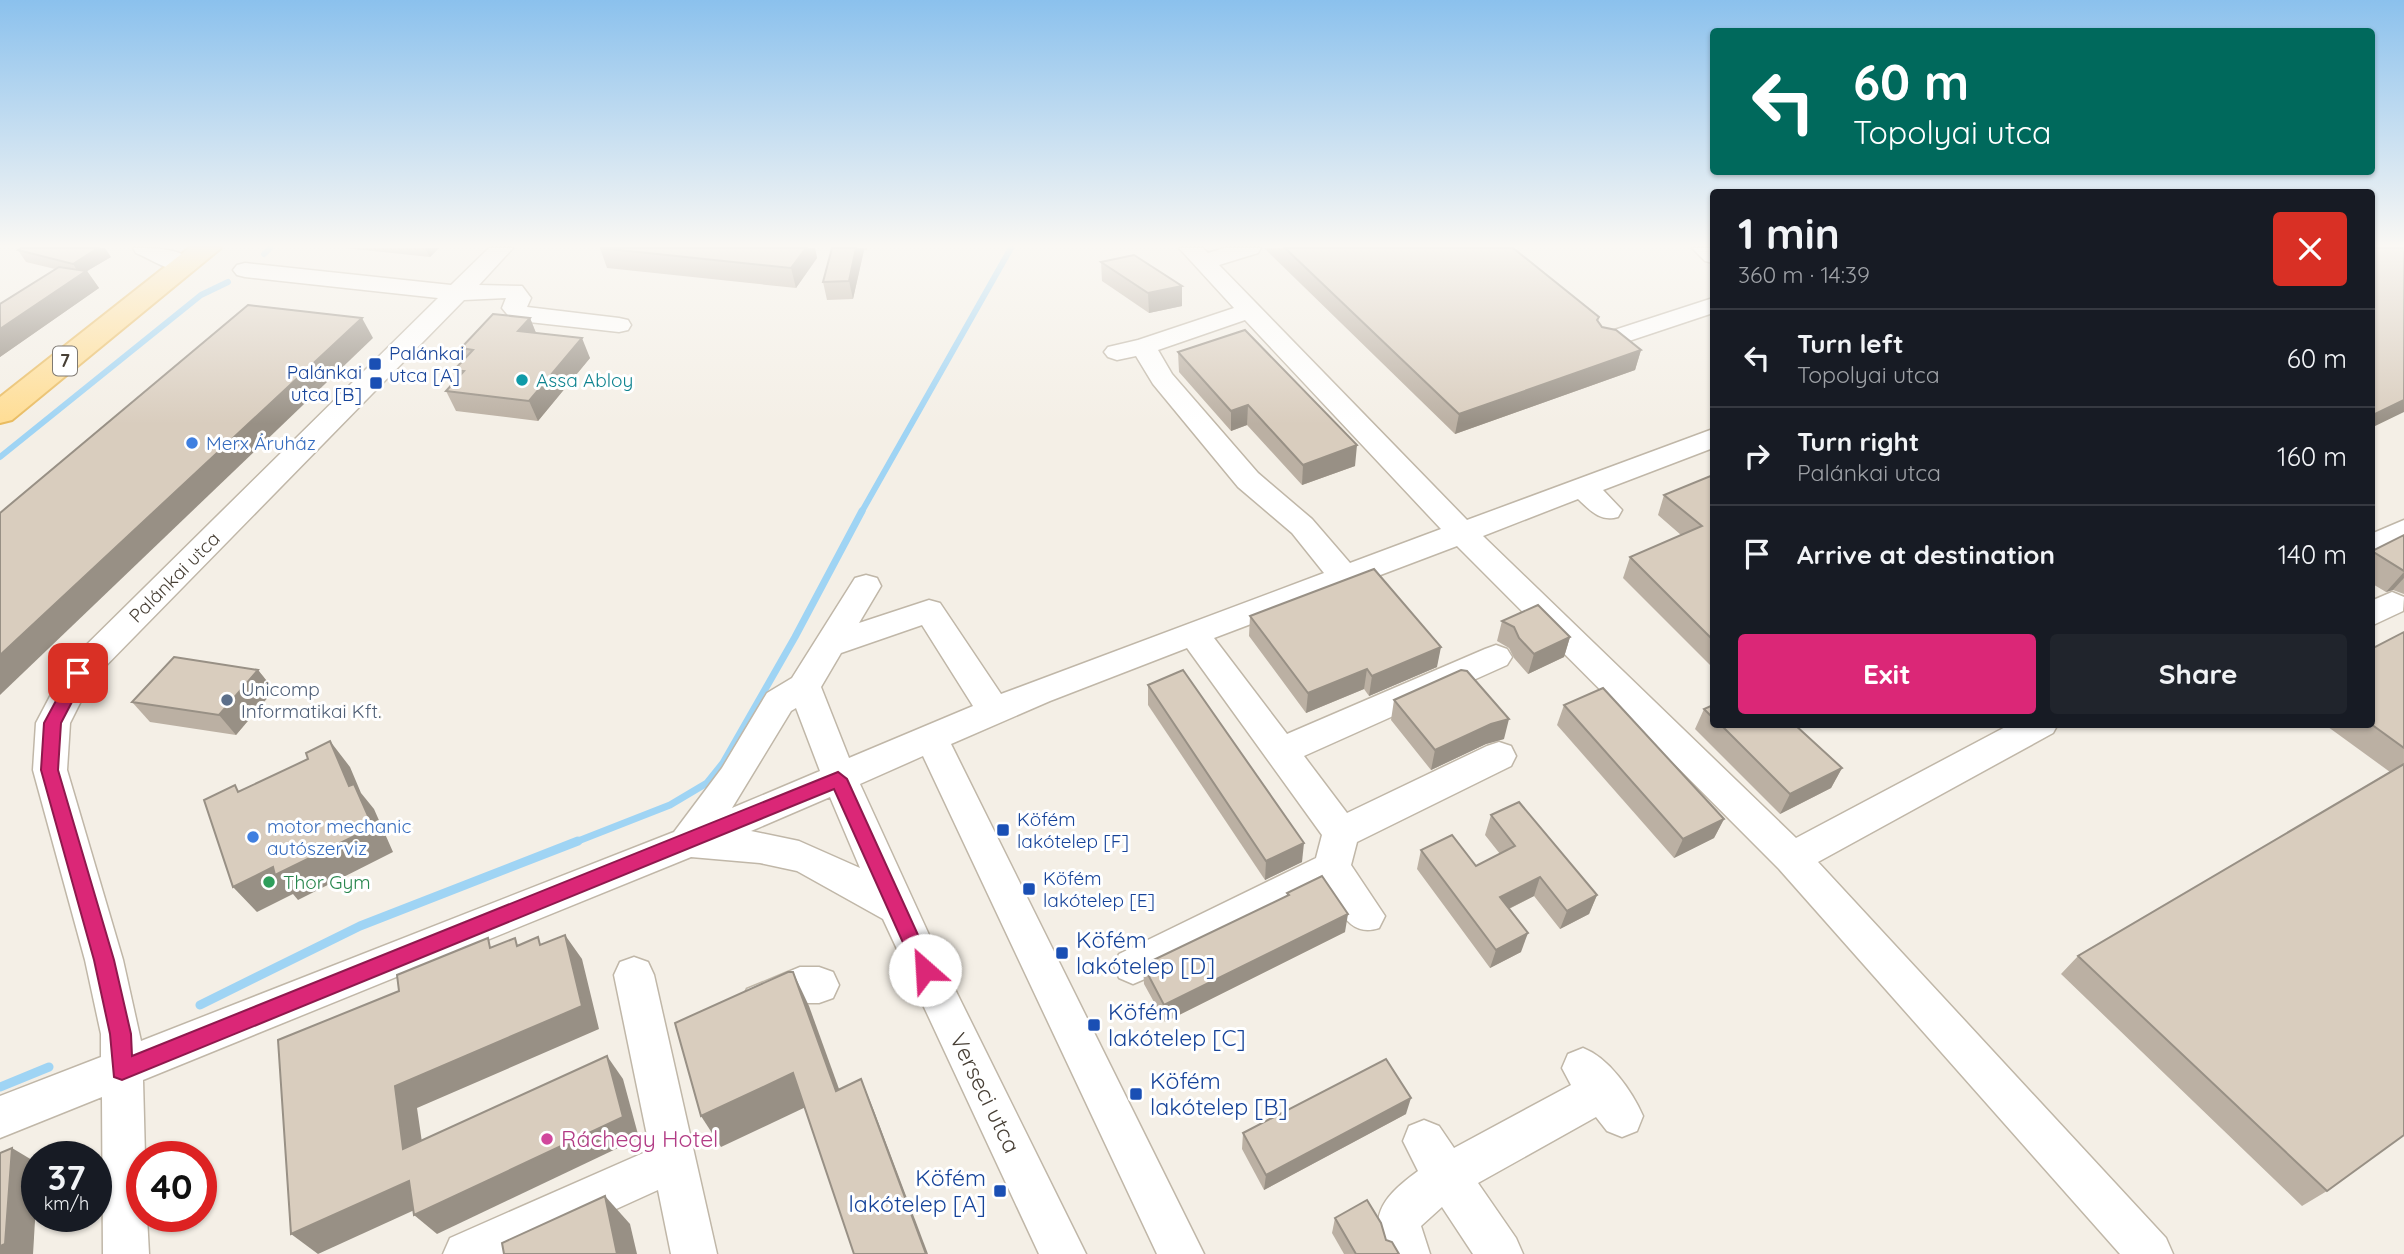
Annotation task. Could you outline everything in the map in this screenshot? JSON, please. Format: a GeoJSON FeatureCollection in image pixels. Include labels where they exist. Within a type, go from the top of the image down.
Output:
{"type":"FeatureCollection","features":[{"type":"Feature","properties":{"kind":"main road","name":"7"},"geometry":{"type":"LineString","coordinates":[[0,413],[134,307]]}},
{"type":"Feature","properties":{"kind":"street","name":"Palánkai utca"},"geometry":{"type":"LineString","coordinates":[[126,1254],[121,1034],[104,960],[50,770],[52,723],[85,666],[444,307]]}},
{"type":"Feature","properties":{"kind":"street"},"geometry":{"type":"LineString","coordinates":[[515,307],[514,309],[520,314],[619,325]]}},
{"type":"Feature","properties":{"kind":"street"},"geometry":{"type":"LineString","coordinates":[[1249,307],[1463,534],[1792,858],[2150,1254]]}},
{"type":"Feature","properties":{"kind":"street"},"geometry":{"type":"LineString","coordinates":[[1608,340],[1708,307]]}},
{"type":"Feature","properties":{"kind":"street"},"geometry":{"type":"LineString","coordinates":[[1252,310],[1130,349],[1162,378],[1248,480],[1302,526],[1345,577]]}},
{"type":"Feature","properties":{"kind":"street"},"geometry":{"type":"LineString","coordinates":[[0,1117],[687,842],[994,711],[1710,439]]}},
{"type":"Feature","properties":{"kind":"street"},"geometry":{"type":"LineString","coordinates":[[1583,488],[1608,510]]}},
{"type":"Feature","properties":{"kind":"street"},"geometry":{"type":"LineString","coordinates":[[2375,545],[2404,530]]}},
{"type":"Feature","properties":{"kind":"street"},"geometry":{"type":"LineString","coordinates":[[687,842],[734,778],[779,702],[804,687],[866,586]]}},
{"type":"Feature","properties":{"kind":"street"},"geometry":{"type":"LineString","coordinates":[[829,645],[929,611],[994,711]]}},
{"type":"Feature","properties":{"kind":"street"},"geometry":{"type":"LineString","coordinates":[[1194,634],[1341,833]]}},
{"type":"Feature","properties":{"kind":"street"},"geometry":{"type":"LineString","coordinates":[[1280,751],[1496,657]]}},
{"type":"Feature","properties":{"kind":"street","name":"Verseci utca"},"geometry":{"type":"LineString","coordinates":[[804,687],[838,779],[894,907],[1063,1254]]}},
{"type":"Feature","properties":{"kind":"street"},"geometry":{"type":"LineString","coordinates":[[1792,858],[2033,728]]}},
{"type":"Feature","properties":{"kind":"street"},"geometry":{"type":"LineString","coordinates":[[931,738],[1181,1254]]}},
{"type":"Feature","properties":{"kind":"street"},"geometry":{"type":"LineString","coordinates":[[1133,966],[1332,868],[1341,833],[1499,755]]}},
{"type":"Feature","properties":{"kind":"street"},"geometry":{"type":"LineString","coordinates":[[687,842],[764,848],[799,855],[894,907]]}},
{"type":"Feature","properties":{"kind":"street"},"geometry":{"type":"LineString","coordinates":[[1332,868],[1366,916]]}},
{"type":"Feature","properties":{"kind":"street"},"geometry":{"type":"LineString","coordinates":[[635,975],[694,1254]]}},
{"type":"Feature","properties":{"kind":"street"},"geometry":{"type":"LineString","coordinates":[[725,1018],[800,985],[819,985]]}},
{"type":"Feature","properties":{"kind":"street"},"geometry":{"type":"LineString","coordinates":[[652,1053],[688,1035]]}},
{"type":"Feature","properties":{"kind":"street"},"geometry":{"type":"LineString","coordinates":[[1407,1254],[1399,1236],[1402,1213],[1409,1205],[1448,1176],[1602,1092]]}},
{"type":"Feature","properties":{"kind":"street"},"geometry":{"type":"LineString","coordinates":[[1424,1141],[1500,1254]]}},
{"type":"Feature","properties":{"kind":"street"},"geometry":{"type":"LineString","coordinates":[[466,1254],[674,1161]]}},
{"type":"Feature","properties":{"kind":"building"},"geometry":{"type":"Polygon","coordinates":[[[0,307],[33,307],[0,329],[0,307]]]}},
{"type":"Feature","properties":{"kind":"building","name":"Merx Áruház"},"geometry":{"type":"Polygon","coordinates":[[[246,307],[362,318],[0,655],[0,513],[246,307]]]}},
{"type":"Feature","properties":{"kind":"building"},"geometry":{"type":"Polygon","coordinates":[[[1346,307],[1586,307],[1599,317],[1597,320],[1602,327],[1616,330],[1641,350],[1459,414],[1346,307]]]}},
{"type":"Feature","properties":{"kind":"building"},"geometry":{"type":"Polygon","coordinates":[[[2375,307],[2404,307],[2404,400],[2375,414],[2375,307]]]}},
{"type":"Feature","properties":{"kind":"building"},"geometry":{"type":"Polygon","coordinates":[[[493,314],[530,318],[518,331],[582,338],[529,401],[446,391],[464,371],[454,370],[473,350],[461,348],[493,314]]]}},
{"type":"Feature","properties":{"kind":"building"},"geometry":{"type":"Polygon","coordinates":[[[1245,330],[1357,445],[1303,465],[1248,405],[1231,411],[1178,352],[1245,330]]]}},
{"type":"Feature","properties":{"kind":"building"},"geometry":{"type":"Polygon","coordinates":[[[1710,476],[1710,637],[1630,557],[1702,526],[1664,495],[1710,476]]]}},
{"type":"Feature","properties":{"kind":"building"},"geometry":{"type":"Polygon","coordinates":[[[2404,535],[2404,571],[2375,553],[2375,550],[2404,535]]]}},
{"type":"Feature","properties":{"kind":"building"},"geometry":{"type":"Polygon","coordinates":[[[1374,569],[1441,647],[1372,676],[1367,669],[1308,693],[1250,616],[1374,569]]]}},
{"type":"Feature","properties":{"kind":"building"},"geometry":{"type":"Polygon","coordinates":[[[1538,605],[1570,637],[1534,654],[1519,638],[1514,627],[1502,621],[1538,605]]]}},
{"type":"Feature","properties":{"kind":"building"},"geometry":{"type":"Polygon","coordinates":[[[2404,632],[2404,748],[2375,727],[2375,647],[2404,632]]]}},
{"type":"Feature","properties":{"kind":"building"},"geometry":{"type":"Polygon","coordinates":[[[174,657],[258,670],[219,715],[132,702],[174,657]]]}},
{"type":"Feature","properties":{"kind":"building"},"geometry":{"type":"Polygon","coordinates":[[[1183,670],[1304,843],[1266,861],[1148,685],[1183,670]]]}},
{"type":"Feature","properties":{"kind":"building"},"geometry":{"type":"Polygon","coordinates":[[[1461,670],[1467,671],[1509,719],[1491,724],[1435,750],[1394,700],[1461,670]]]}},
{"type":"Feature","properties":{"kind":"building"},"geometry":{"type":"Polygon","coordinates":[[[1603,688],[1724,819],[1683,839],[1564,705],[1603,688]]]}},
{"type":"Feature","properties":{"kind":"building"},"geometry":{"type":"Polygon","coordinates":[[[1724,728],[1798,728],[1842,768],[1790,794],[1724,728]]]}},
{"type":"Feature","properties":{"kind":"building"},"geometry":{"type":"Polygon","coordinates":[[[330,741],[349,786],[354,784],[373,827],[275,875],[273,867],[233,887],[204,800],[235,785],[238,792],[308,759],[306,753],[330,741]]]}},
{"type":"Feature","properties":{"kind":"building"},"geometry":{"type":"Polygon","coordinates":[[[2404,764],[2404,1135],[2327,1191],[2078,956],[2404,764]]]}},
{"type":"Feature","properties":{"kind":"building"},"geometry":{"type":"Polygon","coordinates":[[[1519,802],[1597,895],[1567,911],[1540,877],[1500,897],[1528,933],[1496,950],[1421,850],[1452,835],[1476,866],[1515,846],[1491,815],[1519,802]]]}},
{"type":"Feature","properties":{"kind":"building"},"geometry":{"type":"Polygon","coordinates":[[[1322,876],[1348,914],[1164,1005],[1143,965],[1289,895],[1287,893],[1322,876]]]}},
{"type":"Feature","properties":{"kind":"building"},"geometry":{"type":"Polygon","coordinates":[[[565,935],[582,1006],[395,1086],[403,1149],[607,1056],[623,1117],[414,1215],[409,1181],[291,1234],[278,1040],[399,991],[397,975],[488,938],[490,948],[515,938],[517,946],[538,937],[540,945],[565,935]]]}},
{"type":"Feature","properties":{"kind":"building"},"geometry":{"type":"Polygon","coordinates":[[[793,972],[836,1091],[861,1079],[926,1254],[854,1254],[793,1073],[701,1116],[675,1023],[793,972]]]}},
{"type":"Feature","properties":{"kind":"building"},"geometry":{"type":"Polygon","coordinates":[[[1386,1059],[1411,1098],[1266,1175],[1243,1133],[1386,1059]]]}},
{"type":"Feature","properties":{"kind":"building"},"geometry":{"type":"Polygon","coordinates":[[[12,1148],[5,1244],[0,1246],[0,1153],[12,1148]]]}},
{"type":"Feature","properties":{"kind":"building"},"geometry":{"type":"Polygon","coordinates":[[[605,1196],[617,1254],[504,1254],[502,1243],[605,1196]]]}},
{"type":"Feature","properties":{"kind":"building"},"geometry":{"type":"Polygon","coordinates":[[[1367,1200],[1381,1223],[1386,1240],[1392,1242],[1399,1254],[1356,1254],[1335,1218],[1367,1200]]]}},
{"type":"Feature","properties":{"kind":"waterway"},"geometry":{"type":"LineString","coordinates":[[0,457],[187,307]]}},
{"type":"Feature","properties":{"kind":"waterway"},"geometry":{"type":"LineString","coordinates":[[861,513],[978,307]]}},
{"type":"Feature","properties":{"kind":"waterway"},"geometry":{"type":"LineString","coordinates":[[573,843],[670,805],[707,783],[723,763],[795,637],[862,511]]}},
{"type":"Feature","properties":{"kind":"waterway"},"geometry":{"type":"LineString","coordinates":[[200,1005],[360,926],[578,841]]}},
{"type":"Feature","properties":{"kind":"waterway"},"geometry":{"type":"LineString","coordinates":[[0,1087],[49,1067]]}},
{"type":"Feature","properties":{"kind":"place","name":"Palánkai utca [A]"},"geometry":{"type":"Point","coordinates":[375,364]}},
{"type":"Feature","properties":{"kind":"place","name":"Assa Abloy"},"geometry":{"type":"Point","coordinates":[522,380]}},
{"type":"Feature","properties":{"kind":"place","name":"Palánkai utca [B]"},"geometry":{"type":"Point","coordinates":[376,383]}},
{"type":"Feature","properties":{"kind":"place","name":"Merx Áruház"},"geometry":{"type":"Point","coordinates":[192,443]}},
{"type":"Feature","properties":{"kind":"place","name":"Unicomp Informatikai Kft."},"geometry":{"type":"Point","coordinates":[227,700]}},
{"type":"Feature","properties":{"kind":"place","name":"Köfém lakótelep [F]"},"geometry":{"type":"Point","coordinates":[1003,830]}},
{"type":"Feature","properties":{"kind":"place","name":"motor mechanic autószerviz"},"geometry":{"type":"Point","coordinates":[253,837]}},
{"type":"Feature","properties":{"kind":"place","name":"Thor Gym"},"geometry":{"type":"Point","coordinates":[269,882]}},
{"type":"Feature","properties":{"kind":"place","name":"Köfém lakótelep [E]"},"geometry":{"type":"Point","coordinates":[1029,889]}},
{"type":"Feature","properties":{"kind":"place","name":"Köfém lakótelep [D]"},"geometry":{"type":"Point","coordinates":[1062,953]}},
{"type":"Feature","properties":{"kind":"place","name":"Köfém lakótelep [C]"},"geometry":{"type":"Point","coordinates":[1094,1025]}},
{"type":"Feature","properties":{"kind":"place","name":"Köfém lakótelep [B]"},"geometry":{"type":"Point","coordinates":[1136,1094]}},
{"type":"Feature","properties":{"kind":"place","name":"Ráchegy Hotel"},"geometry":{"type":"Point","coordinates":[547,1139]}},
{"type":"Feature","properties":{"kind":"place","name":"Köfém lakótelep [A]"},"geometry":{"type":"Point","coordinates":[1000,1191]}},
{"type":"Feature","properties":{"kind":"route"},"geometry":{"type":"LineString","coordinates":[[78,673],[52,723],[50,770],[104,960],[121,1034],[122,1070],[838,779],[925,970]]}}]}
